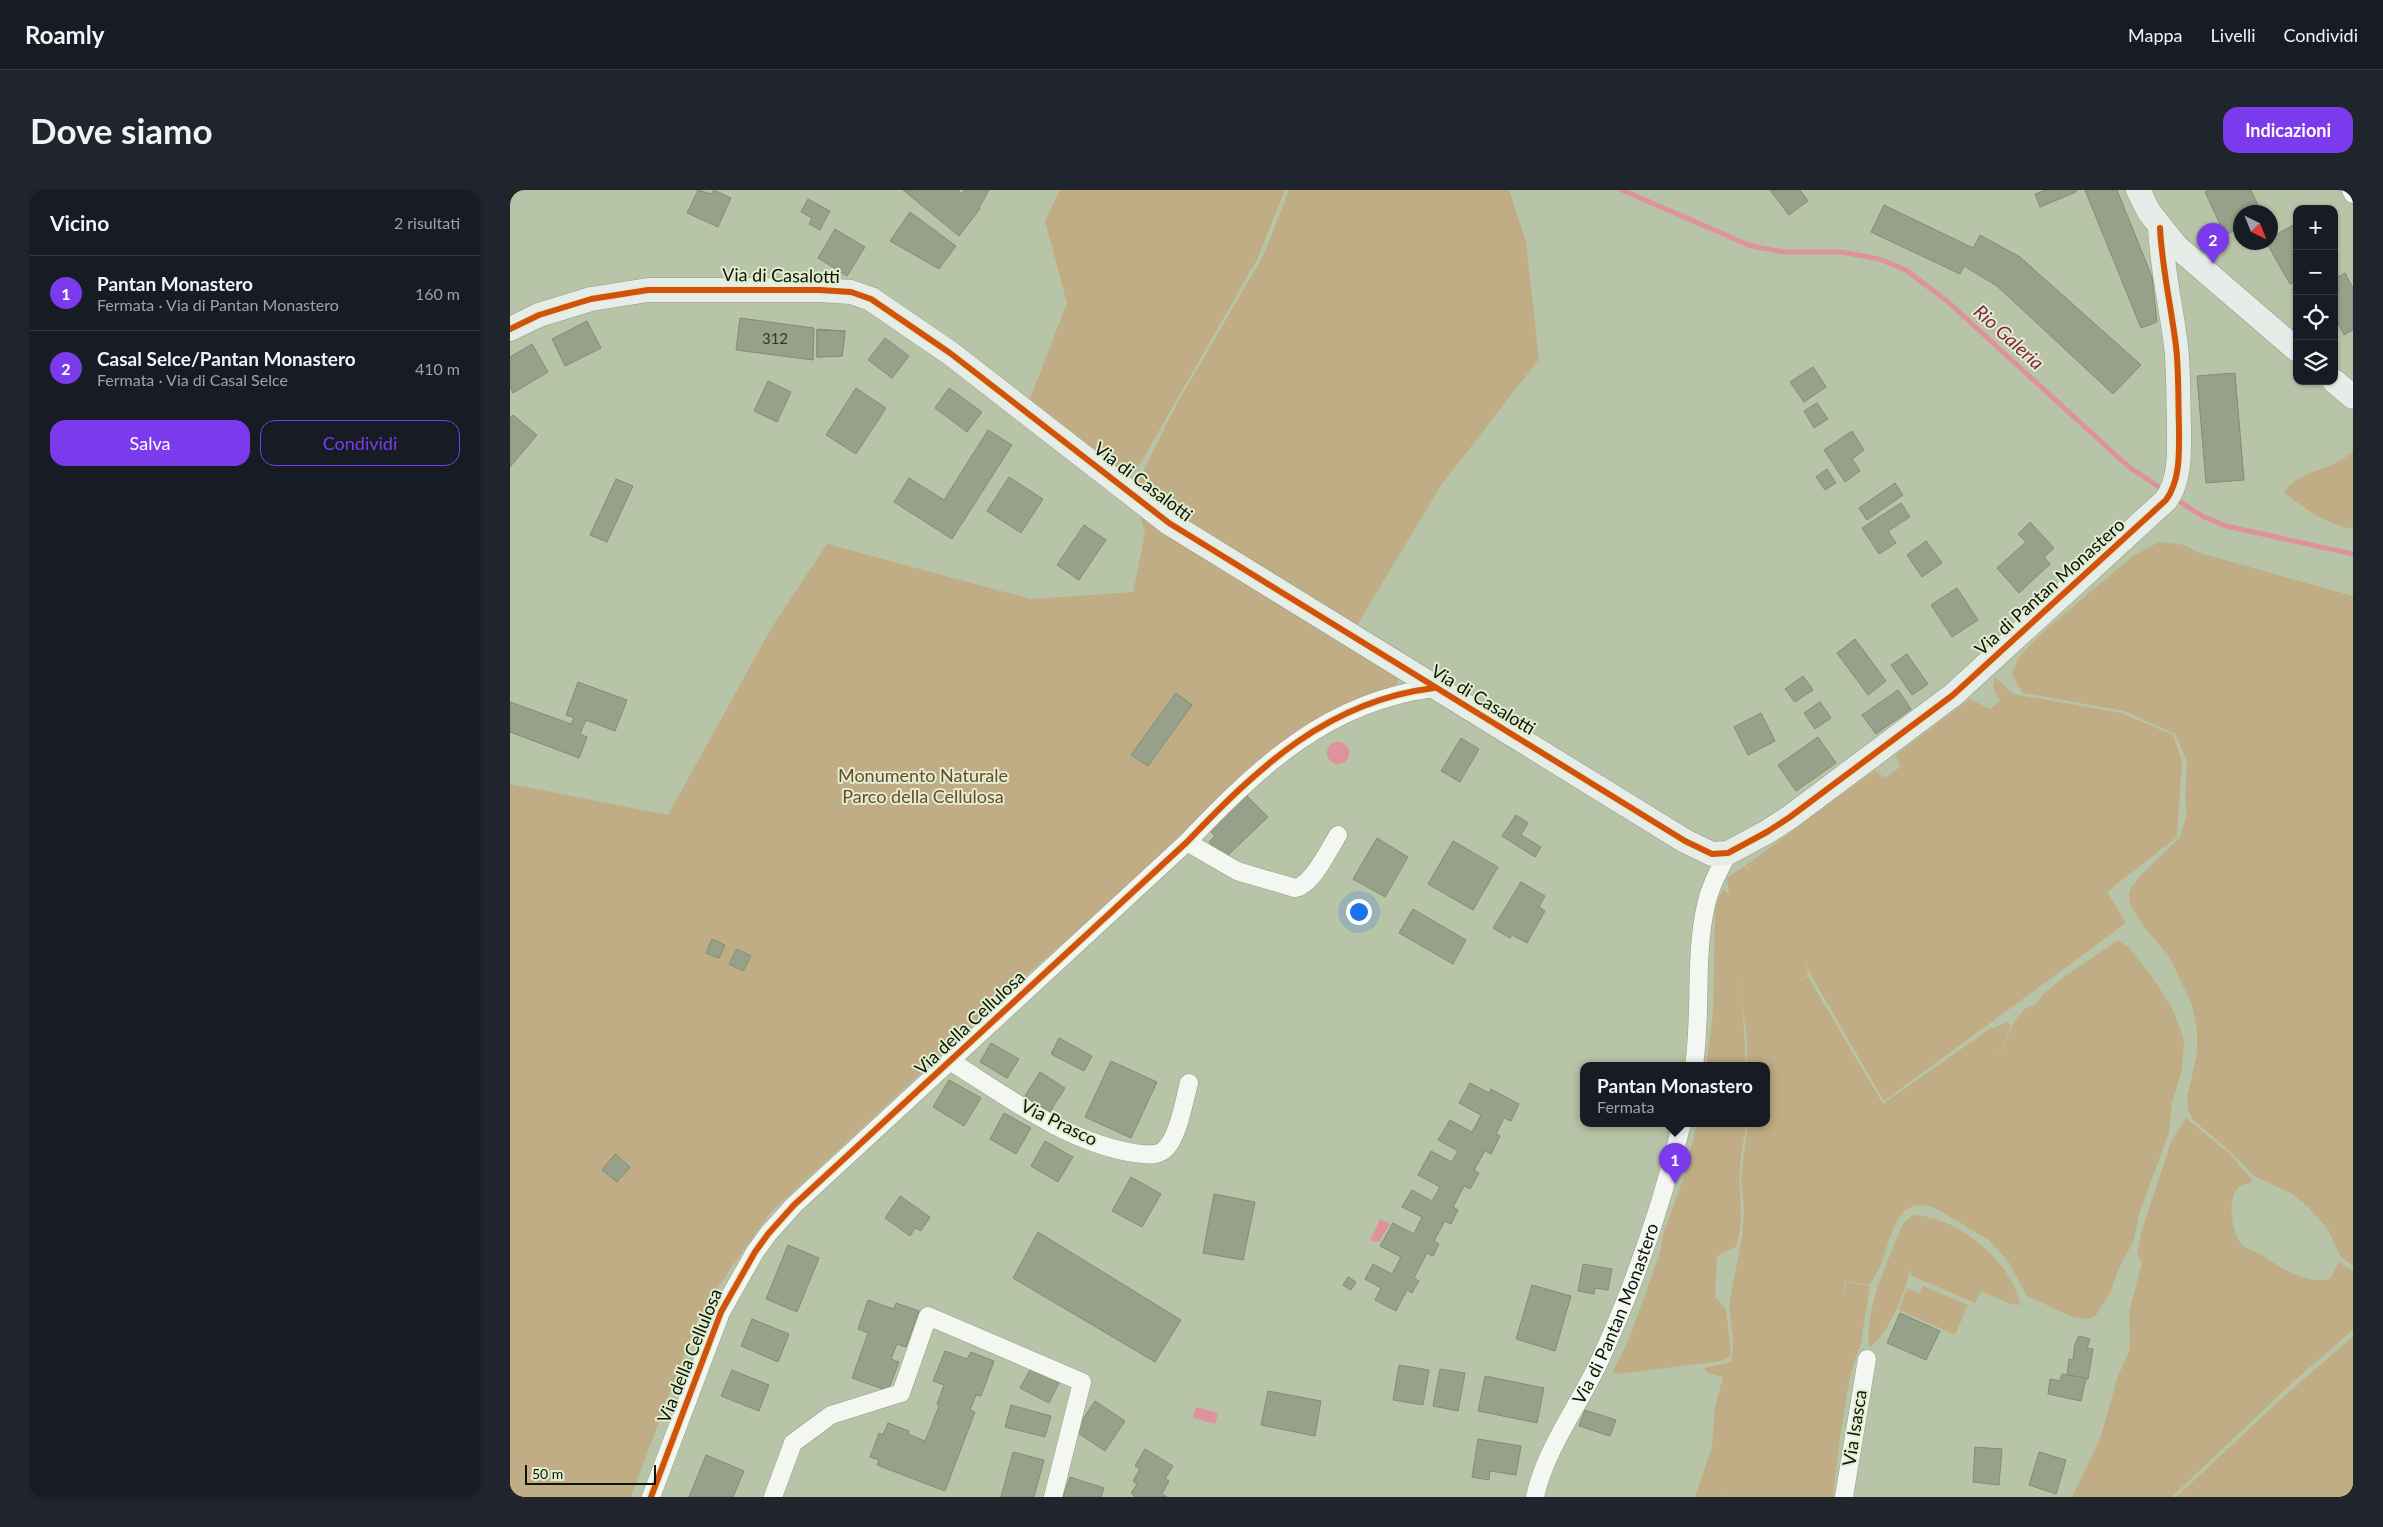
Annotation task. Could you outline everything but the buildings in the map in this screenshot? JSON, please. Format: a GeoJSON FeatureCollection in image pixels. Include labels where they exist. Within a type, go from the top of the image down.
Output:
{"type":"FeatureCollection","features":[{"type":"Feature","properties":{"kind":"street"},"geometry":{"type":"LineString","coordinates":[[2351,190],[2353,194]]}},
{"type":"Feature","properties":{"kind":"street"},"geometry":{"type":"LineString","coordinates":[[2140,191],[2160,228],[2184,254],[2293,347]]}},
{"type":"Feature","properties":{"kind":"street","name":"Via di Pantan Monastero"},"geometry":{"type":"LineString","coordinates":[[1728,853],[1768,832],[1790,817],[1952,695],[2094,565],[2143,523],[2168,497],[2176,478],[2179,456],[2177,359],[2164,276],[2160,228]]}},
{"type":"Feature","properties":{"kind":"street","name":"Via di Casalotti"},"geometry":{"type":"LineString","coordinates":[[510,329],[539,315],[591,299],[648,290],[820,290],[851,292],[871,299],[950,353],[1169,523],[1685,841],[1709,853],[1728,853]]}},
{"type":"Feature","properties":{"kind":"street"},"geometry":{"type":"LineString","coordinates":[[2338,384],[2353,396]]}},
{"type":"Feature","properties":{"kind":"street","name":"Via della Cellulosa"},"geometry":{"type":"LineString","coordinates":[[651,1497],[721,1312],[755,1252],[794,1205],[1187,842],[1238,790],[1263,768],[1319,727],[1347,712],[1388,696],[1434,688]]}},
{"type":"Feature","properties":{"kind":"street"},"geometry":{"type":"LineString","coordinates":[[1187,842],[1237,871],[1295,888],[1301,887],[1310,879],[1338,835]]}},
{"type":"Feature","properties":{"kind":"street"},"geometry":{"type":"LineString","coordinates":[[1694,1062],[1699,1019],[1700,951],[1704,917],[1712,884],[1728,853]]}},
{"type":"Feature","properties":{"kind":"street","name":"Via Prasco"},"geometry":{"type":"LineString","coordinates":[[950,1061],[1040,1118],[1064,1130],[1103,1145],[1149,1154],[1160,1152],[1172,1141],[1189,1083]]}},
{"type":"Feature","properties":{"kind":"street","name":"Via di Pantan Monastero"},"geometry":{"type":"LineString","coordinates":[[1535,1497],[1549,1457],[1595,1372],[1624,1304],[1656,1214],[1681,1127]]}},
{"type":"Feature","properties":{"kind":"street"},"geometry":{"type":"LineString","coordinates":[[773,1497],[793,1443],[831,1415],[900,1393],[928,1316],[1082,1382],[1053,1497]]}},
{"type":"Feature","properties":{"kind":"street","name":"Via Isasca"},"geometry":{"type":"LineString","coordinates":[[1844,1497],[1866,1359]]}},
{"type":"Feature","properties":{"kind":"green space"},"geometry":{"type":"Polygon","coordinates":[[[1060,190],[1285,190],[1257,260],[1137,469],[1112,468],[1029,401],[1067,303],[1045,221],[1060,190]]]}},
{"type":"Feature","properties":{"kind":"green space","name":"Monumento Naturale Parco della Cellulosa"},"geometry":{"type":"Polygon","coordinates":[[[1289,190],[1509,190],[1526,242],[1539,359],[1442,484],[1347,642],[1400,676],[1395,688],[1358,701],[1315,720],[1283,743],[1130,885],[1033,969],[771,1212],[697,1320],[631,1497],[510,1497],[510,784],[668,815],[772,627],[827,544],[1031,599],[1133,592],[1145,534],[1134,490],[1175,407],[1263,256],[1289,190]]]}},
{"type":"Feature","properties":{"kind":"green space"},"geometry":{"type":"Polygon","coordinates":[[[2353,451],[2353,529],[2325,520],[2300,505],[2284,492],[2294,481],[2336,463],[2353,451]]]}},
{"type":"Feature","properties":{"kind":"green space"},"geometry":{"type":"Polygon","coordinates":[[[2159,542],[2185,545],[2196,552],[2353,596],[2353,1266],[2341,1257],[2327,1228],[2308,1207],[2292,1194],[2254,1176],[2231,1152],[2193,1120],[2188,1111],[2187,1098],[2197,1053],[2197,1031],[2192,1005],[2169,956],[2144,927],[2130,904],[2129,895],[2131,887],[2141,875],[2180,837],[2187,814],[2185,799],[2187,761],[2175,734],[2124,711],[2023,693],[2015,681],[2012,672],[2021,654],[2051,625],[2133,556],[2159,542]]]}},
{"type":"Feature","properties":{"kind":"green space"},"geometry":{"type":"Polygon","coordinates":[[[1995,677],[2013,694],[2121,713],[2173,735],[2182,761],[2177,837],[2107,892],[2126,923],[1884,1101],[1804,960],[1808,972],[1807,976],[1799,979],[1808,977],[1883,1104],[1991,1028],[2007,1022],[2011,1025],[1995,1062],[2015,1020],[2026,1008],[2036,1004],[2042,995],[2064,977],[2118,940],[2128,947],[2153,978],[2174,1012],[2184,1040],[2182,1070],[2172,1103],[2169,1133],[2139,1214],[2134,1240],[2118,1270],[2110,1293],[2096,1315],[2090,1319],[2075,1318],[2027,1296],[2008,1261],[1989,1240],[1935,1208],[1922,1205],[1911,1207],[1897,1221],[1881,1264],[1870,1285],[1845,1281],[1843,1301],[1846,1282],[1870,1286],[1860,1348],[1851,1374],[1847,1395],[1833,1497],[1720,1497],[1722,1489],[1719,1497],[1695,1497],[1712,1447],[1715,1407],[1723,1377],[1708,1373],[1704,1368],[1731,1362],[1733,1343],[1729,1305],[1742,1236],[1744,1210],[1741,1177],[1747,1127],[1770,1127],[1770,1062],[1747,1062],[1747,1038],[1736,963],[1743,1014],[1746,1062],[1706,1062],[1713,1013],[1715,911],[1718,899],[1724,889],[1729,895],[1727,878],[1745,866],[1753,875],[1746,865],[1875,770],[1885,778],[1900,767],[1896,755],[1970,699],[1990,709],[2000,701],[1993,687],[1995,677]]]}},
{"type":"Feature","properties":{"kind":"green space"},"geometry":{"type":"Polygon","coordinates":[[[2186,1118],[2230,1154],[2253,1181],[2239,1187],[2233,1199],[2233,1225],[2238,1240],[2242,1245],[2301,1277],[2320,1280],[2330,1279],[2339,1262],[2353,1271],[2353,1330],[2294,1381],[2172,1497],[2072,1497],[2100,1439],[2118,1376],[2130,1349],[2129,1312],[2142,1263],[2137,1254],[2141,1233],[2171,1142],[2186,1118]]]}},
{"type":"Feature","properties":{"kind":"green space"},"geometry":{"type":"Polygon","coordinates":[[[1696,1127],[1745,1127],[1740,1165],[1741,1216],[1739,1237],[1736,1247],[1717,1256],[1715,1297],[1726,1309],[1731,1352],[1728,1358],[1721,1361],[1618,1374],[1613,1372],[1629,1339],[1660,1253],[1663,1234],[1685,1174],[1696,1127]]]}},
{"type":"Feature","properties":{"kind":"green space"},"geometry":{"type":"Polygon","coordinates":[[[1914,1215],[1929,1217],[1927,1223],[1930,1218],[1944,1222],[1973,1238],[1999,1263],[2009,1277],[2020,1305],[2011,1304],[1981,1291],[1975,1303],[1912,1276],[1910,1270],[1905,1289],[1889,1324],[1883,1334],[1869,1347],[1870,1317],[1883,1272],[1900,1230],[1906,1220],[1914,1215]]]}},
{"type":"Feature","properties":{"kind":"green space"},"geometry":{"type":"Polygon","coordinates":[[[1923,1286],[1968,1305],[1955,1335],[1899,1310],[1907,1288],[1919,1293],[1923,1286]]]}},
{"type":"Feature","properties":{"kind":"green space"},"geometry":{"type":"Polygon","coordinates":[[[2353,1336],[2353,1497],[2176,1497],[2280,1400],[2353,1336]]]}},
{"type":"Feature","properties":{"kind":"shaded area"},"geometry":{"type":"Polygon","coordinates":[[[1334,742],[1342,742],[1349,749],[1349,757],[1342,764],[1334,764],[1327,757],[1327,749],[1334,742]]]}},
{"type":"Feature","properties":{"kind":"shaded area"},"geometry":{"type":"Polygon","coordinates":[[[1380,1219],[1390,1224],[1379,1242],[1370,1240],[1380,1219]]]}},
{"type":"Feature","properties":{"kind":"shaded area"},"geometry":{"type":"Polygon","coordinates":[[[1196,1407],[1218,1413],[1215,1424],[1193,1418],[1196,1407]]]}},
{"type":"Feature","properties":{"kind":"waterway","name":"Rio Galeria"},"geometry":{"type":"LineString","coordinates":[[1622,190],[1751,246],[1784,252],[1841,252],[1879,259],[1906,270],[1947,301],[2129,467],[2165,491]]}},
{"type":"Feature","properties":{"kind":"waterway","name":"Rio Galeria"},"geometry":{"type":"LineString","coordinates":[[2174,498],[2202,516],[2226,526],[2353,554]]}},
{"type":"Feature","properties":{"kind":"cycle path"},"geometry":{"type":"LineString","coordinates":[[510,329],[539,315],[591,299],[648,290],[820,290],[851,292],[871,299],[950,353],[1169,523],[1685,841],[1712,854],[1728,853],[1790,817],[1953,695],[2166,500],[2171,492],[2178,464],[2178,366],[2160,228]]}},
{"type":"Feature","properties":{"kind":"cycle path"},"geometry":{"type":"LineString","coordinates":[[651,1497],[721,1312],[755,1252],[794,1205],[1187,842],[1268,764],[1297,742],[1328,723],[1360,707],[1396,695],[1434,688]]}},
{"type":"Feature","properties":{"kind":"place","name":"Casal Selce/Pantan Monastero"},"geometry":{"type":"Point","coordinates":[2213,264]}},
{"type":"Feature","properties":{"kind":"place","name":"Pantan Monastero"},"geometry":{"type":"Point","coordinates":[1675,1184]}}]}
